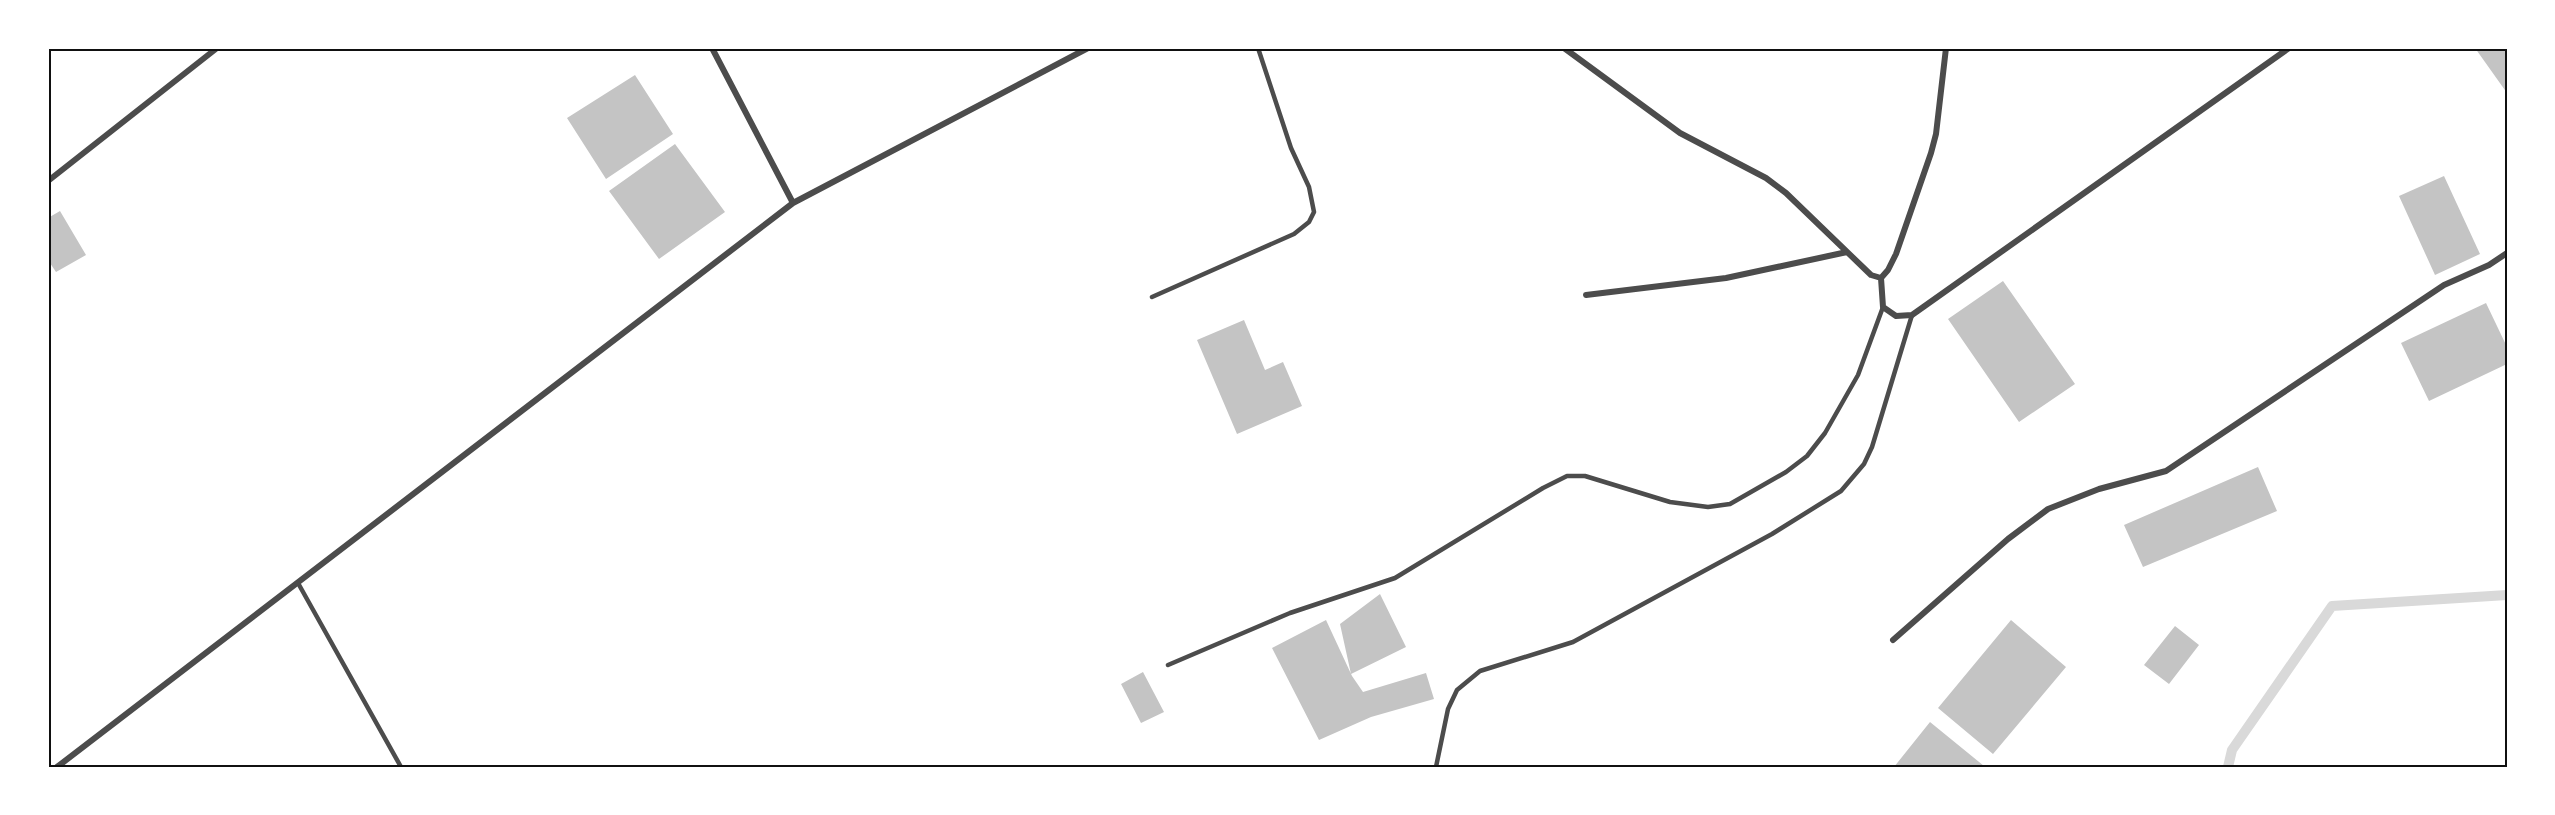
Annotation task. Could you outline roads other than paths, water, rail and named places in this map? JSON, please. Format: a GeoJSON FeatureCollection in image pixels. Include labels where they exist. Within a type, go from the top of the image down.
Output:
{"type":"FeatureCollection","features":[{"type":"Feature","properties":{"kind":"street"},"geometry":{"type":"LineString","coordinates":[[48,181],[217,48]]}},
{"type":"Feature","properties":{"kind":"street"},"geometry":{"type":"LineString","coordinates":[[712,48],[793,203]]}},
{"type":"Feature","properties":{"kind":"street"},"geometry":{"type":"LineString","coordinates":[[57,767],[793,203],[1088,48]]}},
{"type":"Feature","properties":{"kind":"street"},"geometry":{"type":"LineString","coordinates":[[1564,48],[1680,133],[1766,178],[1871,275],[1881,278]]}},
{"type":"Feature","properties":{"kind":"street"},"geometry":{"type":"LineString","coordinates":[[1946,48],[1936,134],[1931,153],[1896,254],[1881,278],[1883,308],[1896,316],[1912,315],[2289,48]]}},
{"type":"Feature","properties":{"kind":"street"},"geometry":{"type":"LineString","coordinates":[[1586,295],[1726,278],[1846,252]]}},
{"type":"Feature","properties":{"kind":"street"},"geometry":{"type":"LineString","coordinates":[[1893,640],[2008,539],[2048,509],[2099,489],[2166,471],[2444,285],[2489,265],[2507,253]]}},
{"type":"Feature","properties":{"kind":"lane"},"geometry":{"type":"LineString","coordinates":[[1152,297],[1294,234],[1309,222],[1314,212],[1309,187],[1291,148],[1258,48]]}},
{"type":"Feature","properties":{"kind":"lane"},"geometry":{"type":"LineString","coordinates":[[1168,665],[1290,613],[1395,578],[1543,488],[1567,476],[1600,479],[1670,502],[1708,507],[1730,504],[1786,472],[1807,456],[1825,433],[1858,375],[1883,308]]}},
{"type":"Feature","properties":{"kind":"lane"},"geometry":{"type":"LineString","coordinates":[[1436,767],[1448,709],[1457,690],[1480,671],[1573,642],[1772,534],[1841,491],[1864,464],[1872,447],[1912,315]]}},
{"type":"Feature","properties":{"kind":"lane"},"geometry":{"type":"LineString","coordinates":[[298,583],[401,767]]}},
{"type":"Feature","properties":{"kind":"waterway"},"geometry":{"type":"LineString","coordinates":[[2228,767],[2232,750],[2332,606],[2507,595]]}}]}
